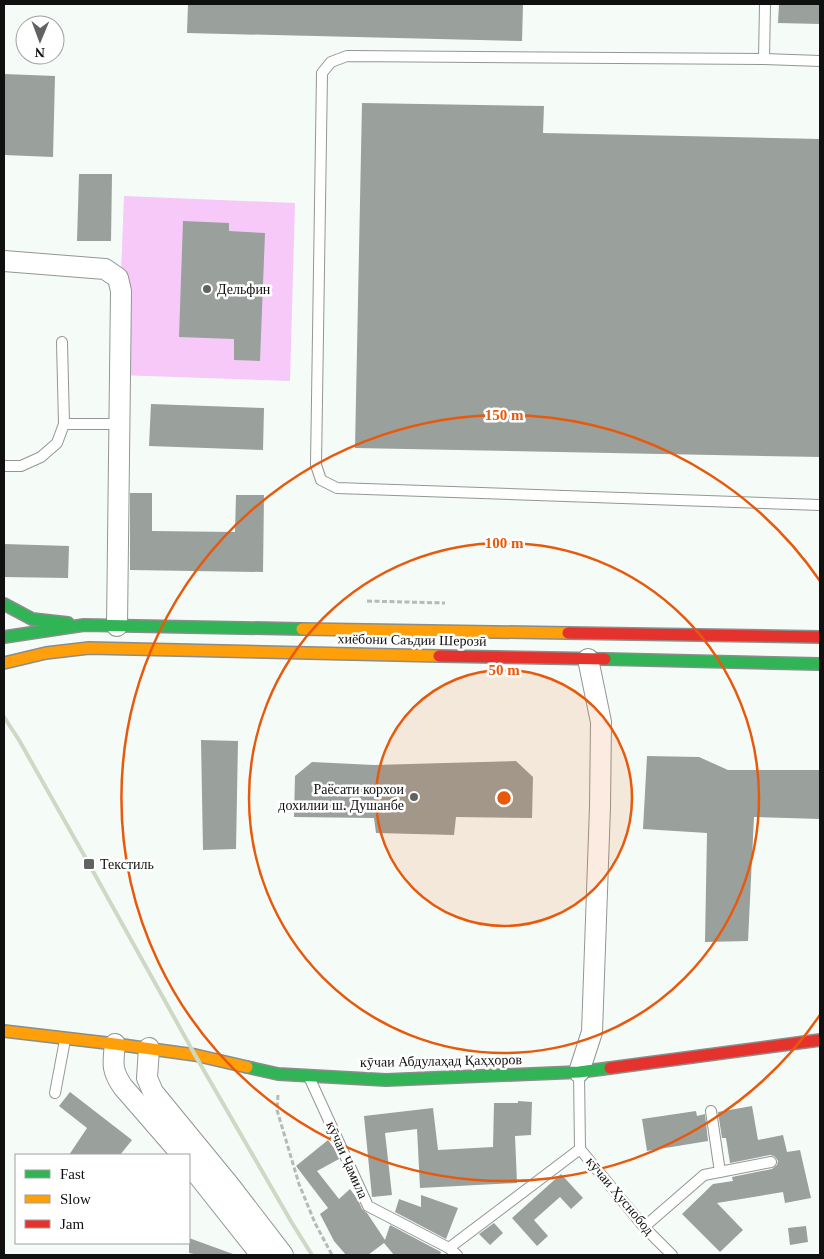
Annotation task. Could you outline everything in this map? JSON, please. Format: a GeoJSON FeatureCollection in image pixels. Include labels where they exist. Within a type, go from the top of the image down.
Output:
{"type":"FeatureCollection","features":[{"type":"Feature","properties":{"kind":"main road"},"geometry":{"type":"LineString","coordinates":[[4,604],[32,619],[84,625]]}},
{"type":"Feature","properties":{"kind":"main road","name":"хиёбони Саъдии Шерозӣ"},"geometry":{"type":"LineString","coordinates":[[4,637],[84,625],[820,637]]}},
{"type":"Feature","properties":{"kind":"main road","name":"хиёбони Саъдии Шерозӣ"},"geometry":{"type":"LineString","coordinates":[[4,663],[33,655],[89,648],[820,664]]}},
{"type":"Feature","properties":{"kind":"main road","name":"кӯчаи Абдулаҳад Қаҳҳоров"},"geometry":{"type":"LineString","coordinates":[[4,1031],[195,1055],[278,1074],[386,1080],[579,1072],[820,1040]]}},
{"type":"Feature","properties":{"kind":"street"},"geometry":{"type":"LineString","coordinates":[[4,260],[105,269],[118,278],[121,291],[116,626]]}},
{"type":"Feature","properties":{"kind":"street"},"geometry":{"type":"LineString","coordinates":[[579,1072],[592,1032],[600,807],[600,722],[588,659]]}},
{"type":"Feature","properties":{"kind":"street"},"geometry":{"type":"LineString","coordinates":[[115,1044],[113,1062],[115,1074],[123,1087],[181,1154]]}},
{"type":"Feature","properties":{"kind":"street"},"geometry":{"type":"LineString","coordinates":[[149,1048],[147,1078],[153,1092],[230,1186],[283,1255]]}},
{"type":"Feature","properties":{"kind":"street"},"geometry":{"type":"LineString","coordinates":[[190,1165],[261,1255]]}},
{"type":"Feature","properties":{"kind":"lane"},"geometry":{"type":"LineString","coordinates":[[764,59],[765,4]]}},
{"type":"Feature","properties":{"kind":"lane"},"geometry":{"type":"LineString","coordinates":[[820,61],[347,56],[332,62],[322,73],[316,465],[321,480],[337,488],[820,505]]}},
{"type":"Feature","properties":{"kind":"lane"},"geometry":{"type":"LineString","coordinates":[[4,466],[21,466],[41,457],[56,444],[64,424],[62,342]]}},
{"type":"Feature","properties":{"kind":"lane"},"geometry":{"type":"LineString","coordinates":[[64,424],[119,424]]}},
{"type":"Feature","properties":{"kind":"lane"},"geometry":{"type":"LineString","coordinates":[[54,1093],[65,1038]]}},
{"type":"Feature","properties":{"kind":"lane","name":"кӯчаи Ҳуснобод"},"geometry":{"type":"LineString","coordinates":[[579,1072],[580,1149],[644,1227],[672,1255]]}},
{"type":"Feature","properties":{"kind":"lane","name":"кӯчаи Ҷамила"},"geometry":{"type":"LineString","coordinates":[[309,1076],[368,1206],[453,1252]]}},
{"type":"Feature","properties":{"kind":"lane"},"geometry":{"type":"LineString","coordinates":[[711,1111],[720,1172]]}},
{"type":"Feature","properties":{"kind":"lane"},"geometry":{"type":"LineString","coordinates":[[453,1252],[580,1149]]}},
{"type":"Feature","properties":{"kind":"lane"},"geometry":{"type":"LineString","coordinates":[[644,1227],[704,1174],[772,1162]]}},
{"type":"Feature","properties":{"kind":"path"},"geometry":{"type":"LineString","coordinates":[[367,601],[445,603]]}},
{"type":"Feature","properties":{"kind":"path"},"geometry":{"type":"LineString","coordinates":[[278,1074],[277,1110],[299,1184],[315,1223],[332,1255]]}},
{"type":"Feature","properties":{"kind":"shaded area","name":"Дельфин"},"geometry":{"type":"Polygon","coordinates":[[[124,196],[295,203],[290,381],[117,375],[124,196]]]}},
{"type":"Feature","properties":{"kind":"building"},"geometry":{"type":"Polygon","coordinates":[[[188,4],[523,4],[522,41],[187,33],[188,4]]]}},
{"type":"Feature","properties":{"kind":"building"},"geometry":{"type":"Polygon","coordinates":[[[779,4],[820,4],[820,24],[778,23],[779,4]]]}},
{"type":"Feature","properties":{"kind":"building"},"geometry":{"type":"Polygon","coordinates":[[[4,74],[55,76],[53,157],[4,155],[4,74]]]}},
{"type":"Feature","properties":{"kind":"building"},"geometry":{"type":"Polygon","coordinates":[[[362,103],[544,106],[543,133],[820,139],[820,457],[355,448],[362,103]]]}},
{"type":"Feature","properties":{"kind":"building"},"geometry":{"type":"Polygon","coordinates":[[[79,174],[112,174],[111,241],[77,241],[79,174]]]}},
{"type":"Feature","properties":{"kind":"building"},"geometry":{"type":"Polygon","coordinates":[[[183,221],[229,223],[229,231],[265,233],[260,361],[234,360],[234,339],[179,337],[183,221]]]}},
{"type":"Feature","properties":{"kind":"building"},"geometry":{"type":"Polygon","coordinates":[[[151,404],[264,408],[263,450],[149,446],[151,404]]]}},
{"type":"Feature","properties":{"kind":"building"},"geometry":{"type":"Polygon","coordinates":[[[130,493],[152,493],[152,531],[235,532],[236,495],[264,495],[263,572],[130,570],[130,493]]]}},
{"type":"Feature","properties":{"kind":"building"},"geometry":{"type":"Polygon","coordinates":[[[4,544],[69,546],[68,578],[4,577],[4,544]]]}},
{"type":"Feature","properties":{"kind":"building"},"geometry":{"type":"Polygon","coordinates":[[[201,740],[238,741],[236,849],[203,850],[201,740]]]}},
{"type":"Feature","properties":{"kind":"building"},"geometry":{"type":"Polygon","coordinates":[[[647,756],[699,757],[728,770],[820,770],[820,819],[754,817],[748,941],[705,942],[707,833],[643,829],[647,756]]]}},
{"type":"Feature","properties":{"kind":"building","name":"Раёсати корхои дохилии ш. Душанбе"},"geometry":{"type":"Polygon","coordinates":[[[516,761],[533,777],[532,818],[456,817],[454,835],[376,833],[374,818],[294,817],[295,776],[312,762],[374,765],[516,761]]]}},
{"type":"Feature","properties":{"kind":"building"},"geometry":{"type":"Polygon","coordinates":[[[70,1092],[132,1140],[121,1154],[70,1154],[87,1128],[59,1106],[70,1092]]]}},
{"type":"Feature","properties":{"kind":"building"},"geometry":{"type":"Polygon","coordinates":[[[518,1101],[532,1102],[531,1135],[515,1136],[517,1183],[420,1188],[417,1129],[385,1133],[392,1195],[372,1197],[364,1116],[433,1108],[438,1150],[493,1147],[494,1103],[518,1103],[518,1101]]]}},
{"type":"Feature","properties":{"kind":"building"},"geometry":{"type":"Polygon","coordinates":[[[752,1106],[758,1140],[783,1135],[787,1152],[800,1150],[811,1198],[785,1203],[783,1192],[717,1203],[743,1230],[720,1252],[682,1214],[713,1184],[733,1181],[732,1177],[772,1169],[777,1165],[778,1161],[776,1158],[770,1155],[730,1163],[726,1138],[722,1138],[718,1112],[752,1106]]]}},
{"type":"Feature","properties":{"kind":"building"},"geometry":{"type":"Polygon","coordinates":[[[696,1111],[697,1116],[705,1114],[708,1141],[647,1151],[642,1119],[696,1111]]]}},
{"type":"Feature","properties":{"kind":"building"},"geometry":{"type":"Polygon","coordinates":[[[328,1140],[339,1159],[317,1171],[339,1199],[350,1189],[385,1240],[390,1225],[441,1252],[440,1255],[394,1255],[384,1243],[368,1255],[346,1255],[334,1241],[320,1214],[328,1208],[296,1166],[328,1140]]]}},
{"type":"Feature","properties":{"kind":"building"},"geometry":{"type":"Polygon","coordinates":[[[561,1174],[583,1198],[571,1209],[560,1197],[534,1220],[548,1236],[537,1246],[512,1218],[561,1174]]]}},
{"type":"Feature","properties":{"kind":"building"},"geometry":{"type":"Polygon","coordinates":[[[421,1195],[458,1208],[446,1239],[395,1212],[399,1199],[421,1207],[421,1195]]]}},
{"type":"Feature","properties":{"kind":"building"},"geometry":{"type":"Polygon","coordinates":[[[494,1223],[503,1233],[490,1245],[479,1234],[494,1223]]]}},
{"type":"Feature","properties":{"kind":"building"},"geometry":{"type":"Polygon","coordinates":[[[806,1226],[808,1242],[790,1245],[788,1228],[806,1226]]]}},
{"type":"Feature","properties":{"kind":"building"},"geometry":{"type":"Polygon","coordinates":[[[190,1238],[233,1254],[199,1255],[189,1253],[190,1238]]]}},
{"type":"Feature","properties":{"kind":"railway"},"geometry":{"type":"LineString","coordinates":[[4,717],[19,740],[195,1055],[312,1255]]}},
{"type":"Feature","properties":{"kind":"traffic: fast"},"geometry":{"type":"LineString","coordinates":[[4,604],[32,619],[68,623]]}},
{"type":"Feature","properties":{"kind":"traffic: fast"},"geometry":{"type":"LineString","coordinates":[[4,637],[84,625],[302,629]]}},
{"type":"Feature","properties":{"kind":"traffic: fast"},"geometry":{"type":"LineString","coordinates":[[605,659],[820,664]]}},
{"type":"Feature","properties":{"kind":"traffic: fast"},"geometry":{"type":"LineString","coordinates":[[247,1067],[278,1074],[386,1080],[579,1072],[610,1068]]}},
{"type":"Feature","properties":{"kind":"traffic: slow"},"geometry":{"type":"LineString","coordinates":[[302,629],[568,633]]}},
{"type":"Feature","properties":{"kind":"traffic: slow"},"geometry":{"type":"LineString","coordinates":[[4,663],[46,653],[89,648],[439,656]]}},
{"type":"Feature","properties":{"kind":"traffic: slow"},"geometry":{"type":"LineString","coordinates":[[4,1031],[195,1055],[247,1067]]}},
{"type":"Feature","properties":{"kind":"traffic: jam"},"geometry":{"type":"LineString","coordinates":[[568,633],[820,637]]}},
{"type":"Feature","properties":{"kind":"traffic: jam"},"geometry":{"type":"LineString","coordinates":[[439,656],[605,659]]}},
{"type":"Feature","properties":{"kind":"traffic: jam"},"geometry":{"type":"LineString","coordinates":[[610,1068],[820,1040]]}},
{"type":"Feature","properties":{"kind":"place","name":"Дельфин"},"geometry":{"type":"Point","coordinates":[207,289]}},
{"type":"Feature","properties":{"kind":"place","name":"Раёсати корхои дохилии ш. Душанбе"},"geometry":{"type":"Point","coordinates":[414,797]}},
{"type":"Feature","properties":{"kind":"place","name":"Текстиль"},"geometry":{"type":"Point","coordinates":[89,864]}}]}
